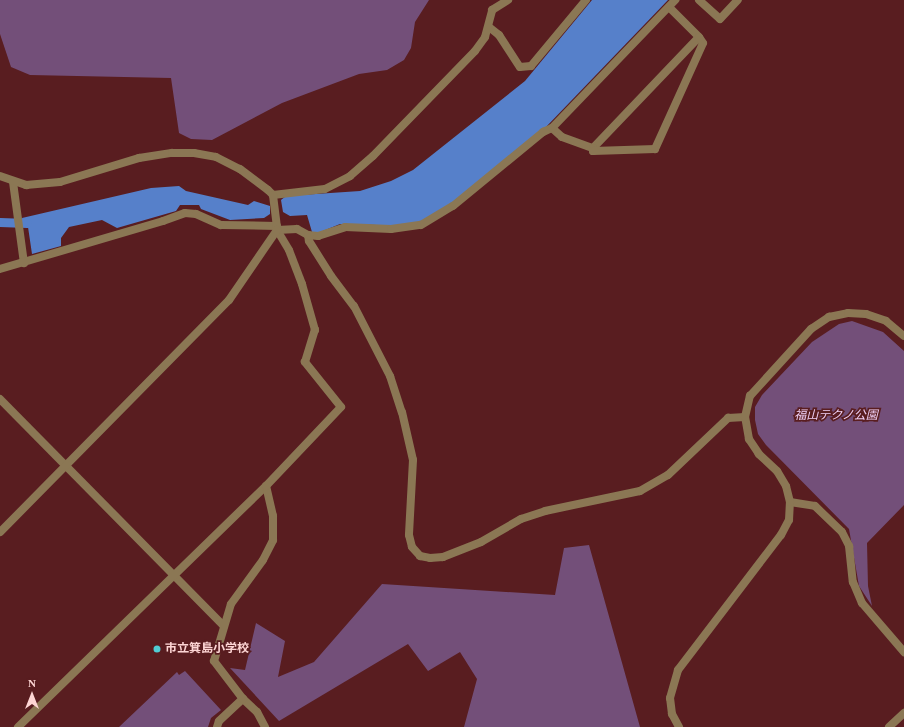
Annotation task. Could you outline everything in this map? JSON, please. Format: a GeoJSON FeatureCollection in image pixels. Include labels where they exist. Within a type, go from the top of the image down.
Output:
{"type":"FeatureCollection","features":[{"type":"Feature","properties":{"kind":"street"},"geometry":{"type":"LineString","coordinates":[[0,176],[13,182],[26,185],[60,182],[139,158],[172,153],[194,153],[216,157],[240,169],[273,195],[325,189],[350,176],[373,156],[475,51],[485,37],[495,0]]}},
{"type":"Feature","properties":{"kind":"street"},"geometry":{"type":"LineString","coordinates":[[492,10],[508,0]]}},
{"type":"Feature","properties":{"kind":"street"},"geometry":{"type":"LineString","coordinates":[[488,27],[498,35],[520,67],[531,66],[586,0]]}},
{"type":"Feature","properties":{"kind":"street"},"geometry":{"type":"LineString","coordinates":[[0,269],[185,214],[196,214],[221,225],[297,229],[308,235],[318,236],[345,227],[391,229],[421,225],[453,206],[543,132],[552,128],[675,0]]}},
{"type":"Feature","properties":{"kind":"street"},"geometry":{"type":"LineString","coordinates":[[699,0],[720,19],[738,0]]}},
{"type":"Feature","properties":{"kind":"street"},"geometry":{"type":"LineString","coordinates":[[552,128],[562,137],[592,148],[593,151],[655,149],[703,43],[699,37],[669,7]]}},
{"type":"Feature","properties":{"kind":"street"},"geometry":{"type":"LineString","coordinates":[[592,148],[699,37]]}},
{"type":"Feature","properties":{"kind":"street"},"geometry":{"type":"LineString","coordinates":[[13,182],[24,263]]}},
{"type":"Feature","properties":{"kind":"street"},"geometry":{"type":"LineString","coordinates":[[18,727],[173,574],[266,486],[341,407],[305,362],[315,330],[289,250],[277,228],[273,195]]}},
{"type":"Feature","properties":{"kind":"street"},"geometry":{"type":"LineString","coordinates":[[0,532],[230,300],[277,228]]}},
{"type":"Feature","properties":{"kind":"street"},"geometry":{"type":"LineString","coordinates":[[308,235],[309,241],[331,276],[354,306],[390,376],[402,412],[413,460],[409,535],[412,547],[420,556],[430,558],[443,557],[481,542],[521,519],[545,511],[640,491],[668,475],[728,418],[746,417]]}},
{"type":"Feature","properties":{"kind":"street"},"geometry":{"type":"LineString","coordinates":[[679,727],[672,714],[670,698],[678,670],[781,535],[789,520],[790,502],[786,486],[777,471],[758,454],[748,439],[746,417],[750,396],[759,384],[811,329],[829,317],[848,312],[866,314],[886,321],[904,336]]}},
{"type":"Feature","properties":{"kind":"street"},"geometry":{"type":"LineString","coordinates":[[0,400],[223,625]]}},
{"type":"Feature","properties":{"kind":"street"},"geometry":{"type":"LineString","coordinates":[[265,727],[257,712],[243,699],[214,661],[230,604],[263,560],[273,540],[273,516],[266,486]]}},
{"type":"Feature","properties":{"kind":"street"},"geometry":{"type":"LineString","coordinates":[[790,502],[815,506],[842,532],[849,546],[853,582],[862,603],[904,652]]}},
{"type":"Feature","properties":{"kind":"street"},"geometry":{"type":"LineString","coordinates":[[217,727],[218,722],[243,699]]}},
{"type":"Feature","properties":{"kind":"street"},"geometry":{"type":"LineString","coordinates":[[889,727],[904,714]]}},
{"type":"Feature","properties":{"kind":"green space"},"geometry":{"type":"Polygon","coordinates":[[[0,0],[429,0],[415,22],[411,48],[404,60],[387,70],[359,74],[282,103],[212,140],[191,139],[179,133],[171,78],[30,75],[11,67],[0,34],[0,0]]]}},
{"type":"Feature","properties":{"kind":"green space","name":"福山テクノ公園"},"geometry":{"type":"Polygon","coordinates":[[[852,321],[883,332],[904,351],[904,505],[867,543],[868,586],[872,606],[859,586],[849,529],[766,445],[758,434],[755,420],[755,407],[762,395],[812,342],[839,324],[852,321]]]}},
{"type":"Feature","properties":{"kind":"green space"},"geometry":{"type":"Polygon","coordinates":[[[589,545],[640,727],[464,727],[477,679],[460,652],[428,671],[408,644],[279,721],[230,668],[245,670],[256,623],[285,641],[278,677],[314,662],[382,584],[555,595],[564,548],[589,545]]]}},
{"type":"Feature","properties":{"kind":"green space"},"geometry":{"type":"Polygon","coordinates":[[[185,671],[221,710],[211,718],[208,727],[119,727],[177,672],[179,675],[185,671]]]}},
{"type":"Feature","properties":{"kind":"water"},"geometry":{"type":"Polygon","coordinates":[[[592,0],[668,0],[545,128],[448,206],[414,226],[340,224],[318,233],[312,232],[307,215],[290,216],[283,212],[281,200],[286,196],[360,191],[391,181],[413,170],[525,81],[592,0]]]}},
{"type":"Feature","properties":{"kind":"water"},"geometry":{"type":"Polygon","coordinates":[[[179,186],[186,191],[248,205],[254,201],[270,206],[270,214],[264,218],[230,220],[201,209],[199,205],[180,205],[176,211],[117,228],[102,220],[69,227],[61,238],[61,246],[32,254],[28,227],[23,227],[22,218],[151,188],[179,186]]]}},
{"type":"Feature","properties":{"kind":"waterway"},"geometry":{"type":"LineString","coordinates":[[0,222],[27,223]]}},
{"type":"Feature","properties":{"kind":"place","name":"市立箕島小学校"},"geometry":{"type":"Point","coordinates":[157,649]}}]}
